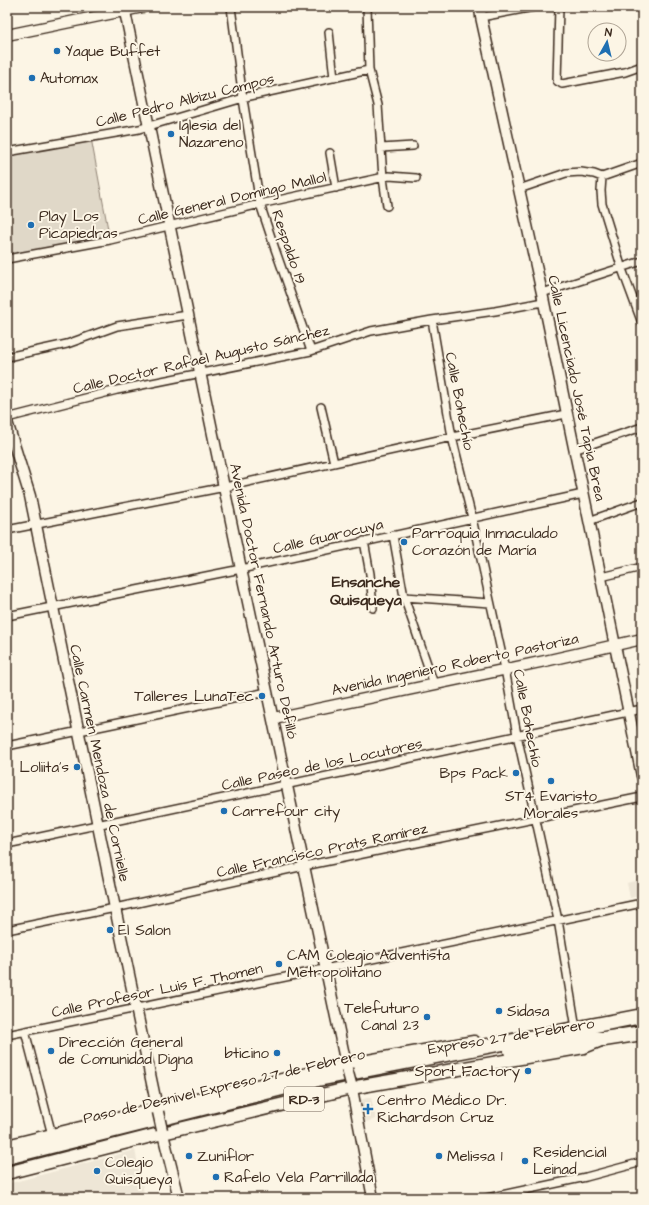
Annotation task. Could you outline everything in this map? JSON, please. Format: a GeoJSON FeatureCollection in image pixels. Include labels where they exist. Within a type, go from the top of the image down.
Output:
{"type":"FeatureCollection","features":[{"type":"Feature","properties":{"kind":"highway","name":"Expreso 27 de Febrero"},"geometry":{"type":"LineString","coordinates":[[388,1069],[574,1028],[642,1016]]}},
{"type":"Feature","properties":{"kind":"highway","name":"Expreso 27 de Febrero"},"geometry":{"type":"LineString","coordinates":[[388,1069],[583,1039],[604,1039],[642,1033]]}},
{"type":"Feature","properties":{"kind":"highway","name":"Paso de Desnivel Expreso 27 de Febrero"},"geometry":{"type":"LineString","coordinates":[[69,1145],[388,1069]]}},
{"type":"Feature","properties":{"kind":"highway","name":"RD-3"},"geometry":{"type":"LineString","coordinates":[[7,1157],[69,1145]]}},
{"type":"Feature","properties":{"kind":"highway","name":"RD-3"},"geometry":{"type":"LineString","coordinates":[[7,1164],[69,1145]]}},
{"type":"Feature","properties":{"kind":"main road","name":"RD-3"},"geometry":{"type":"LineString","coordinates":[[7,1146],[347,1067],[561,1026],[574,1028]]}},
{"type":"Feature","properties":{"kind":"main road","name":"RD-3"},"geometry":{"type":"LineString","coordinates":[[7,1173],[163,1132],[351,1086],[584,1047],[604,1039]]}},
{"type":"Feature","properties":{"kind":"street"},"geometry":{"type":"LineString","coordinates":[[7,35],[125,9],[143,7]]}},
{"type":"Feature","properties":{"kind":"street","name":"Respaldo 19"},"geometry":{"type":"LineString","coordinates":[[230,7],[260,204],[311,351]]}},
{"type":"Feature","properties":{"kind":"street"},"geometry":{"type":"LineString","coordinates":[[367,7],[369,70],[378,105],[383,178],[387,206]]}},
{"type":"Feature","properties":{"kind":"street"},"geometry":{"type":"LineString","coordinates":[[481,12],[534,7]]}},
{"type":"Feature","properties":{"kind":"street"},"geometry":{"type":"LineString","coordinates":[[559,7],[557,81],[562,84],[625,72],[642,66]]}},
{"type":"Feature","properties":{"kind":"street","name":"Avenida Doctor Fernando Arturo Defilló"},"geometry":{"type":"LineString","coordinates":[[125,9],[241,569],[267,692],[274,718],[351,1086],[373,1198]]}},
{"type":"Feature","properties":{"kind":"street","name":"Calle Licenciado José Tapia Brea"},"geometry":{"type":"LineString","coordinates":[[481,12],[602,577],[642,776]]}},
{"type":"Feature","properties":{"kind":"street"},"geometry":{"type":"LineString","coordinates":[[329,32],[334,78]]}},
{"type":"Feature","properties":{"kind":"street","name":"Calle Pedro Albizu Campos"},"geometry":{"type":"LineString","coordinates":[[7,152],[139,129],[243,98],[369,70]]}},
{"type":"Feature","properties":{"kind":"street"},"geometry":{"type":"LineString","coordinates":[[381,148],[413,146]]}},
{"type":"Feature","properties":{"kind":"street"},"geometry":{"type":"LineString","coordinates":[[330,154],[336,188]]}},
{"type":"Feature","properties":{"kind":"street"},"geometry":{"type":"LineString","coordinates":[[519,189],[566,173],[581,172],[602,177],[642,163]]}},
{"type":"Feature","properties":{"kind":"street","name":"Calle General Domingo Mallol"},"geometry":{"type":"LineString","coordinates":[[7,259],[110,240],[260,204],[389,176],[416,178]]}},
{"type":"Feature","properties":{"kind":"street"},"geometry":{"type":"LineString","coordinates":[[602,177],[602,204],[622,269],[642,323]]}},
{"type":"Feature","properties":{"kind":"street","name":"Calle Doctor Rafael Augusto Sánchez"},"geometry":{"type":"LineString","coordinates":[[7,418],[118,390],[311,351],[371,331],[488,312],[543,298],[642,261]]}},
{"type":"Feature","properties":{"kind":"street"},"geometry":{"type":"LineString","coordinates":[[7,357],[66,344],[126,324],[188,316]]}},
{"type":"Feature","properties":{"kind":"street","name":"Calle Bohechío"},"geometry":{"type":"LineString","coordinates":[[432,320],[452,437],[472,518],[505,669],[517,735],[558,920],[574,1028]]}},
{"type":"Feature","properties":{"kind":"street"},"geometry":{"type":"LineString","coordinates":[[321,407],[334,463]]}},
{"type":"Feature","properties":{"kind":"street"},"geometry":{"type":"LineString","coordinates":[[7,530],[225,487],[452,437],[566,414]]}},
{"type":"Feature","properties":{"kind":"street","name":"Calle Carmen Mendoza de Cornielle"},"geometry":{"type":"LineString","coordinates":[[7,422],[30,496],[78,732],[163,1132]]}},
{"type":"Feature","properties":{"kind":"street"},"geometry":{"type":"LineString","coordinates":[[574,450],[642,427]]}},
{"type":"Feature","properties":{"kind":"street","name":"Calle Guarocuya"},"geometry":{"type":"LineString","coordinates":[[7,616],[241,569],[583,494]]}},
{"type":"Feature","properties":{"kind":"street"},"geometry":{"type":"LineString","coordinates":[[589,521],[642,502]]}},
{"type":"Feature","properties":{"kind":"street"},"geometry":{"type":"LineString","coordinates":[[393,535],[404,597],[434,684]]}},
{"type":"Feature","properties":{"kind":"street"},"geometry":{"type":"LineString","coordinates":[[364,541],[370,574],[373,608]]}},
{"type":"Feature","properties":{"kind":"street"},"geometry":{"type":"LineString","coordinates":[[602,577],[642,567]]}},
{"type":"Feature","properties":{"kind":"street"},"geometry":{"type":"LineString","coordinates":[[404,597],[490,603]]}},
{"type":"Feature","properties":{"kind":"street","name":"Avenida Ingeniero Roberto Pastoriza"},"geometry":{"type":"LineString","coordinates":[[274,718],[642,639]]}},
{"type":"Feature","properties":{"kind":"street"},"geometry":{"type":"LineString","coordinates":[[7,746],[267,692]]}},
{"type":"Feature","properties":{"kind":"street","name":"Calle Paseo de los Locutores"},"geometry":{"type":"LineString","coordinates":[[7,844],[99,826],[642,709]]}},
{"type":"Feature","properties":{"kind":"street","name":"Calle Francisco Prats Ramírez"},"geometry":{"type":"LineString","coordinates":[[7,930],[115,908],[304,866],[642,797]]}},
{"type":"Feature","properties":{"kind":"street","name":"Calle Profesor Luis F. Thomen"},"geometry":{"type":"LineString","coordinates":[[7,1035],[642,903]]}},
{"type":"Feature","properties":{"kind":"street"},"geometry":{"type":"LineString","coordinates":[[25,1031],[52,1135]]}},
{"type":"Feature","properties":{"kind":"street"},"geometry":{"type":"LineString","coordinates":[[163,1132],[179,1198]]}},
{"type":"Feature","properties":{"kind":"street"},"geometry":{"type":"LineString","coordinates":[[487,1198],[586,1177],[642,1162]]}},
{"type":"Feature","properties":{"kind":"shaded area"},"geometry":{"type":"Polygon","coordinates":[[[91,138],[110,240],[7,259],[7,152],[91,138]]]}},
{"type":"Feature","properties":{"kind":"shaded area"},"geometry":{"type":"Polygon","coordinates":[[[642,879],[642,895],[630,898],[627,883],[642,879]]]}},
{"type":"Feature","properties":{"kind":"shaded area","name":"Centro Médico Dr. Richardson Cruz"},"geometry":{"type":"Polygon","coordinates":[[[371,1097],[376,1119],[366,1122],[360,1100],[371,1097]]]}},
{"type":"Feature","properties":{"kind":"shaded area","name":"Colegio Quisqueya"},"geometry":{"type":"Polygon","coordinates":[[[135,1150],[145,1198],[7,1198],[7,1184],[135,1150]]]}},
{"type":"Feature","properties":{"kind":"place","name":"Yaque Buffet"},"geometry":{"type":"Point","coordinates":[57,51]}},
{"type":"Feature","properties":{"kind":"place","name":"Automax"},"geometry":{"type":"Point","coordinates":[32,78]}},
{"type":"Feature","properties":{"kind":"place","name":"Iglesia del Nazareno"},"geometry":{"type":"Point","coordinates":[171,134]}},
{"type":"Feature","properties":{"kind":"place","name":"Play Los Picapiedras"},"geometry":{"type":"Point","coordinates":[31,225]}},
{"type":"Feature","properties":{"kind":"place","name":"Parroquia Inmaculado Corazón de María"},"geometry":{"type":"Point","coordinates":[404,542]}},
{"type":"Feature","properties":{"kind":"place","name":"Talleres LunaTec"},"geometry":{"type":"Point","coordinates":[262,696]}},
{"type":"Feature","properties":{"kind":"place","name":"Loliita's"},"geometry":{"type":"Point","coordinates":[77,767]}},
{"type":"Feature","properties":{"kind":"place","name":"Bps Pack"},"geometry":{"type":"Point","coordinates":[516,773]}},
{"type":"Feature","properties":{"kind":"place","name":"ST4 Evaristo Morales"},"geometry":{"type":"Point","coordinates":[551,781]}},
{"type":"Feature","properties":{"kind":"place","name":"Carrefour city"},"geometry":{"type":"Point","coordinates":[224,811]}},
{"type":"Feature","properties":{"kind":"place","name":"El Salon"},"geometry":{"type":"Point","coordinates":[110,930]}},
{"type":"Feature","properties":{"kind":"place","name":"CAM Colegio Adventista Metropolitano"},"geometry":{"type":"Point","coordinates":[279,964]}},
{"type":"Feature","properties":{"kind":"place","name":"Sidasa"},"geometry":{"type":"Point","coordinates":[499,1011]}},
{"type":"Feature","properties":{"kind":"place","name":"Telefuturo Canal 23"},"geometry":{"type":"Point","coordinates":[427,1017]}},
{"type":"Feature","properties":{"kind":"place","name":"Dirección General de Comunidad Digna"},"geometry":{"type":"Point","coordinates":[51,1051]}},
{"type":"Feature","properties":{"kind":"place","name":"bticino"},"geometry":{"type":"Point","coordinates":[277,1053]}},
{"type":"Feature","properties":{"kind":"place","name":"Sport Factory"},"geometry":{"type":"Point","coordinates":[528,1071]}},
{"type":"Feature","properties":{"kind":"place","name":"Centro Médico Dr. Richardson Cruz"},"geometry":{"type":"Point","coordinates":[368,1109]}},
{"type":"Feature","properties":{"kind":"place","name":"Zuniflor"},"geometry":{"type":"Point","coordinates":[189,1156]}},
{"type":"Feature","properties":{"kind":"place","name":"Melissa 1"},"geometry":{"type":"Point","coordinates":[439,1156]}},
{"type":"Feature","properties":{"kind":"place","name":"Residencial Leinad"},"geometry":{"type":"Point","coordinates":[525,1161]}},
{"type":"Feature","properties":{"kind":"place","name":"Colegio Quisqueya"},"geometry":{"type":"Point","coordinates":[97,1171]}},
{"type":"Feature","properties":{"kind":"place","name":"Rafelo Vela Parrillada"},"geometry":{"type":"Point","coordinates":[216,1177]}},
{"type":"Feature","properties":{"kind":"district","name":"Ensanche Quisqueya"},"geometry":{"type":"Point","coordinates":[366,590]}}]}
